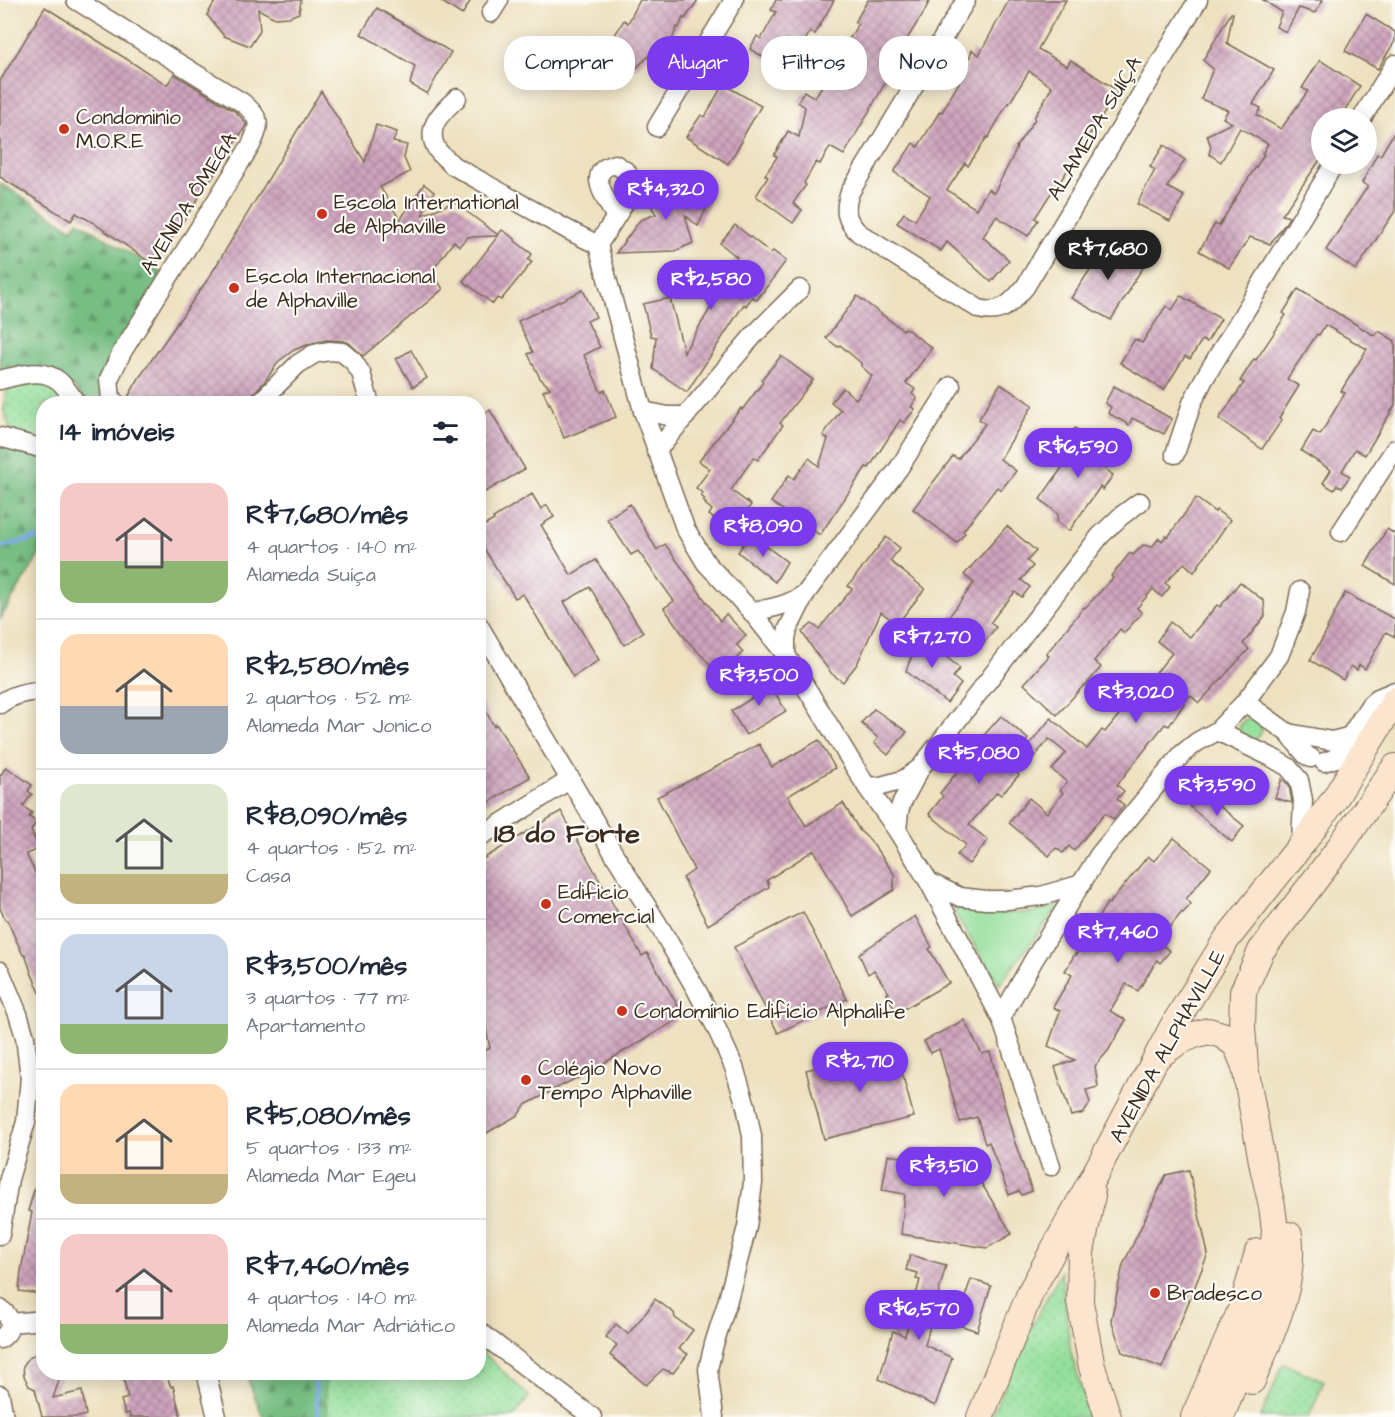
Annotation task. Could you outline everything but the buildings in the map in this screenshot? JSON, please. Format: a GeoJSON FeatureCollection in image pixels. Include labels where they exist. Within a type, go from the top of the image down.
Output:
{"type":"FeatureCollection","features":[{"type":"Feature","properties":{"kind":"main road","name":"AVENIDA ALPHAVILLE"},"geometry":{"type":"LineString","coordinates":[[980,1417],[1031,1291],[1173,1026],[1226,940],[1334,800],[1395,699]]}},
{"type":"Feature","properties":{"kind":"main road","name":"AVENIDA ALPHAVILLE"},"geometry":{"type":"LineString","coordinates":[[1221,1417],[1263,1301],[1272,1261],[1275,1231],[1245,1067],[1242,1027],[1244,992],[1261,951],[1337,851],[1395,767]]}},
{"type":"Feature","properties":{"kind":"main road"},"geometry":{"type":"LineString","coordinates":[[1158,1056],[1178,1042],[1208,1031],[1222,1035],[1236,1045],[1245,1067]]}},
{"type":"Feature","properties":{"kind":"main road"},"geometry":{"type":"LineString","coordinates":[[1237,1417],[1275,1327],[1288,1280],[1290,1247],[1284,1203],[1258,1134]]}},
{"type":"Feature","properties":{"kind":"main road"},"geometry":{"type":"LineString","coordinates":[[1095,1174],[1081,1252],[1080,1302],[1092,1367],[1108,1415]]}},
{"type":"Feature","properties":{"kind":"main road"},"geometry":{"type":"LineString","coordinates":[[1194,1417],[1243,1305],[1272,1206]]}},
{"type":"Feature","properties":{"kind":"street","name":"AVENIDA ÔMEGA"},"geometry":{"type":"LineString","coordinates":[[76,0],[243,103],[252,111],[257,120],[258,130],[118,361],[109,379],[111,396]]}},
{"type":"Feature","properties":{"kind":"street"},"geometry":{"type":"LineString","coordinates":[[657,127],[734,0]]}},
{"type":"Feature","properties":{"kind":"street","name":"ALAMEDA SUÍÇA"},"geometry":{"type":"LineString","coordinates":[[966,0],[850,192],[846,204],[847,217],[851,226],[859,233],[979,309],[989,312],[999,310],[1013,300],[1025,286],[1198,0]]}},
{"type":"Feature","properties":{"kind":"street"},"geometry":{"type":"LineString","coordinates":[[1368,108],[1395,64]]}},
{"type":"Feature","properties":{"kind":"street"},"geometry":{"type":"LineString","coordinates":[[457,98],[441,113],[434,124],[433,138],[438,150],[452,165],[598,245]]}},
{"type":"Feature","properties":{"kind":"street"},"geometry":{"type":"LineString","coordinates":[[1175,454],[1192,402],[1204,379],[1328,174]]}},
{"type":"Feature","properties":{"kind":"street"},"geometry":{"type":"LineString","coordinates":[[615,216],[598,245],[643,411],[685,528],[706,563],[751,611],[786,656],[929,882],[1001,1018],[1051,1166]]}},
{"type":"Feature","properties":{"kind":"street"},"geometry":{"type":"LineString","coordinates":[[656,451],[753,336],[800,289]]}},
{"type":"Feature","properties":{"kind":"street"},"geometry":{"type":"LineString","coordinates":[[266,396],[297,364],[314,354],[334,351],[342,352],[353,361],[361,373],[368,396]]}},
{"type":"Feature","properties":{"kind":"street"},"geometry":{"type":"LineString","coordinates":[[0,380],[41,373],[61,382],[71,396]]}},
{"type":"Feature","properties":{"kind":"street"},"geometry":{"type":"LineString","coordinates":[[786,656],[788,629],[806,593],[899,468],[951,386]]}},
{"type":"Feature","properties":{"kind":"street"},"geometry":{"type":"LineString","coordinates":[[643,411],[668,416],[686,416]]}},
{"type":"Feature","properties":{"kind":"street"},"geometry":{"type":"LineString","coordinates":[[2,435],[36,446]]}},
{"type":"Feature","properties":{"kind":"street"},"geometry":{"type":"LineString","coordinates":[[1341,532],[1395,449]]}},
{"type":"Feature","properties":{"kind":"street"},"geometry":{"type":"LineString","coordinates":[[897,830],[902,802],[921,766],[1100,536],[1140,502]]}},
{"type":"Feature","properties":{"kind":"street"},"geometry":{"type":"LineString","coordinates":[[1001,1018],[1033,961],[1099,855],[1182,754],[1217,730],[1245,702],[1279,656],[1296,612],[1300,591]]}},
{"type":"Feature","properties":{"kind":"street"},"geometry":{"type":"LineString","coordinates":[[751,611],[779,607],[806,593]]}},
{"type":"Feature","properties":{"kind":"street"},"geometry":{"type":"LineString","coordinates":[[486,637],[696,989],[734,1067],[746,1106],[752,1136],[753,1183],[747,1227],[708,1369],[714,1417]]}},
{"type":"Feature","properties":{"kind":"street"},"geometry":{"type":"LineString","coordinates":[[0,704],[15,695],[36,691]]}},
{"type":"Feature","properties":{"kind":"street"},"geometry":{"type":"LineString","coordinates":[[1245,702],[1284,731],[1306,755],[1318,760],[1336,758],[1370,705],[1378,698],[1395,691]]}},
{"type":"Feature","properties":{"kind":"street"},"geometry":{"type":"LineString","coordinates":[[1217,730],[1288,767],[1299,780],[1303,800],[1301,845]]}},
{"type":"Feature","properties":{"kind":"street"},"geometry":{"type":"LineString","coordinates":[[1284,731],[1332,741],[1352,736]]}},
{"type":"Feature","properties":{"kind":"street"},"geometry":{"type":"LineString","coordinates":[[1263,753],[1284,731]]}},
{"type":"Feature","properties":{"kind":"street"},"geometry":{"type":"LineString","coordinates":[[867,787],[903,780],[921,766]]}},
{"type":"Feature","properties":{"kind":"street"},"geometry":{"type":"LineString","coordinates":[[486,833],[571,779]]}},
{"type":"Feature","properties":{"kind":"street"},"geometry":{"type":"LineString","coordinates":[[929,882],[960,897],[986,900],[1041,896],[1082,884]]}},
{"type":"Feature","properties":{"kind":"street"},"geometry":{"type":"LineString","coordinates":[[0,971],[25,1037],[30,1077],[27,1122],[9,1179],[0,1235]]}},
{"type":"Feature","properties":{"kind":"street"},"geometry":{"type":"LineString","coordinates":[[0,1339],[8,1332],[5,1316],[36,1319]]}},
{"type":"Feature","properties":{"kind":"street"},"geometry":{"type":"LineString","coordinates":[[486,1337],[592,1417]]}},
{"type":"Feature","properties":{"kind":"street"},"geometry":{"type":"LineString","coordinates":[[208,1380],[217,1417]]}},
{"type":"Feature","properties":{"kind":"street"},"geometry":{"type":"LineString","coordinates":[[0,1395],[4,1417]]}},
{"type":"Feature","properties":{"kind":"green space"},"geometry":{"type":"Polygon","coordinates":[[[0,183],[72,229],[78,221],[162,273],[105,396],[82,396],[74,387],[0,371],[0,183]]]}},
{"type":"Feature","properties":{"kind":"green space"},"geometry":{"type":"Polygon","coordinates":[[[19,380],[47,380],[64,396],[36,396],[36,441],[21,438],[11,430],[4,411],[6,392],[19,380]]]}},
{"type":"Feature","properties":{"kind":"green space"},"geometry":{"type":"Polygon","coordinates":[[[0,443],[36,454],[36,560],[0,619],[0,443]]]}},
{"type":"Feature","properties":{"kind":"green space"},"geometry":{"type":"Polygon","coordinates":[[[1251,718],[1258,722],[1261,728],[1255,740],[1240,734],[1241,723],[1251,718]]]}},
{"type":"Feature","properties":{"kind":"green space"},"geometry":{"type":"Polygon","coordinates":[[[1062,902],[999,985],[954,912],[959,907],[1030,913],[1046,910],[1062,902]]]}},
{"type":"Feature","properties":{"kind":"green space"},"geometry":{"type":"Polygon","coordinates":[[[1061,1272],[1071,1353],[1090,1417],[991,1417],[1032,1325],[1061,1272]]]}},
{"type":"Feature","properties":{"kind":"green space"},"geometry":{"type":"Polygon","coordinates":[[[486,1356],[529,1396],[514,1417],[328,1417],[325,1380],[486,1380],[486,1356]]]}},
{"type":"Feature","properties":{"kind":"green space"},"geometry":{"type":"Polygon","coordinates":[[[1283,1364],[1324,1381],[1309,1417],[1261,1417],[1283,1364]]]}},
{"type":"Feature","properties":{"kind":"green space"},"geometry":{"type":"Polygon","coordinates":[[[248,1380],[483,1380],[506,1417],[263,1417],[248,1380]]]}},
{"type":"Feature","properties":{"kind":"waterway"},"geometry":{"type":"LineString","coordinates":[[0,547],[36,538]]}},
{"type":"Feature","properties":{"kind":"waterway"},"geometry":{"type":"LineString","coordinates":[[315,1380],[318,1417]]}},
{"type":"Feature","properties":{"kind":"place","name":"Condominio M.O.R.E"},"geometry":{"type":"Point","coordinates":[64,129]}},
{"type":"Feature","properties":{"kind":"place","name":"Escola International de Alphaville"},"geometry":{"type":"Point","coordinates":[322,214]}},
{"type":"Feature","properties":{"kind":"place","name":"Escola Internacional de Alphaville"},"geometry":{"type":"Point","coordinates":[234,288]}},
{"type":"Feature","properties":{"kind":"place","name":"Edificio Comercial"},"geometry":{"type":"Point","coordinates":[546,904]}},
{"type":"Feature","properties":{"kind":"place","name":"Condomínio Edifício Alphalife"},"geometry":{"type":"Point","coordinates":[622,1011]}},
{"type":"Feature","properties":{"kind":"place","name":"Colégio Novo Tempo Alphaville"},"geometry":{"type":"Point","coordinates":[526,1080]}},
{"type":"Feature","properties":{"kind":"place","name":"Bradesco"},"geometry":{"type":"Point","coordinates":[1155,1293]}},
{"type":"Feature","properties":{"kind":"district","name":"18 do Forte"},"geometry":{"type":"Point","coordinates":[567,833]}}]}
